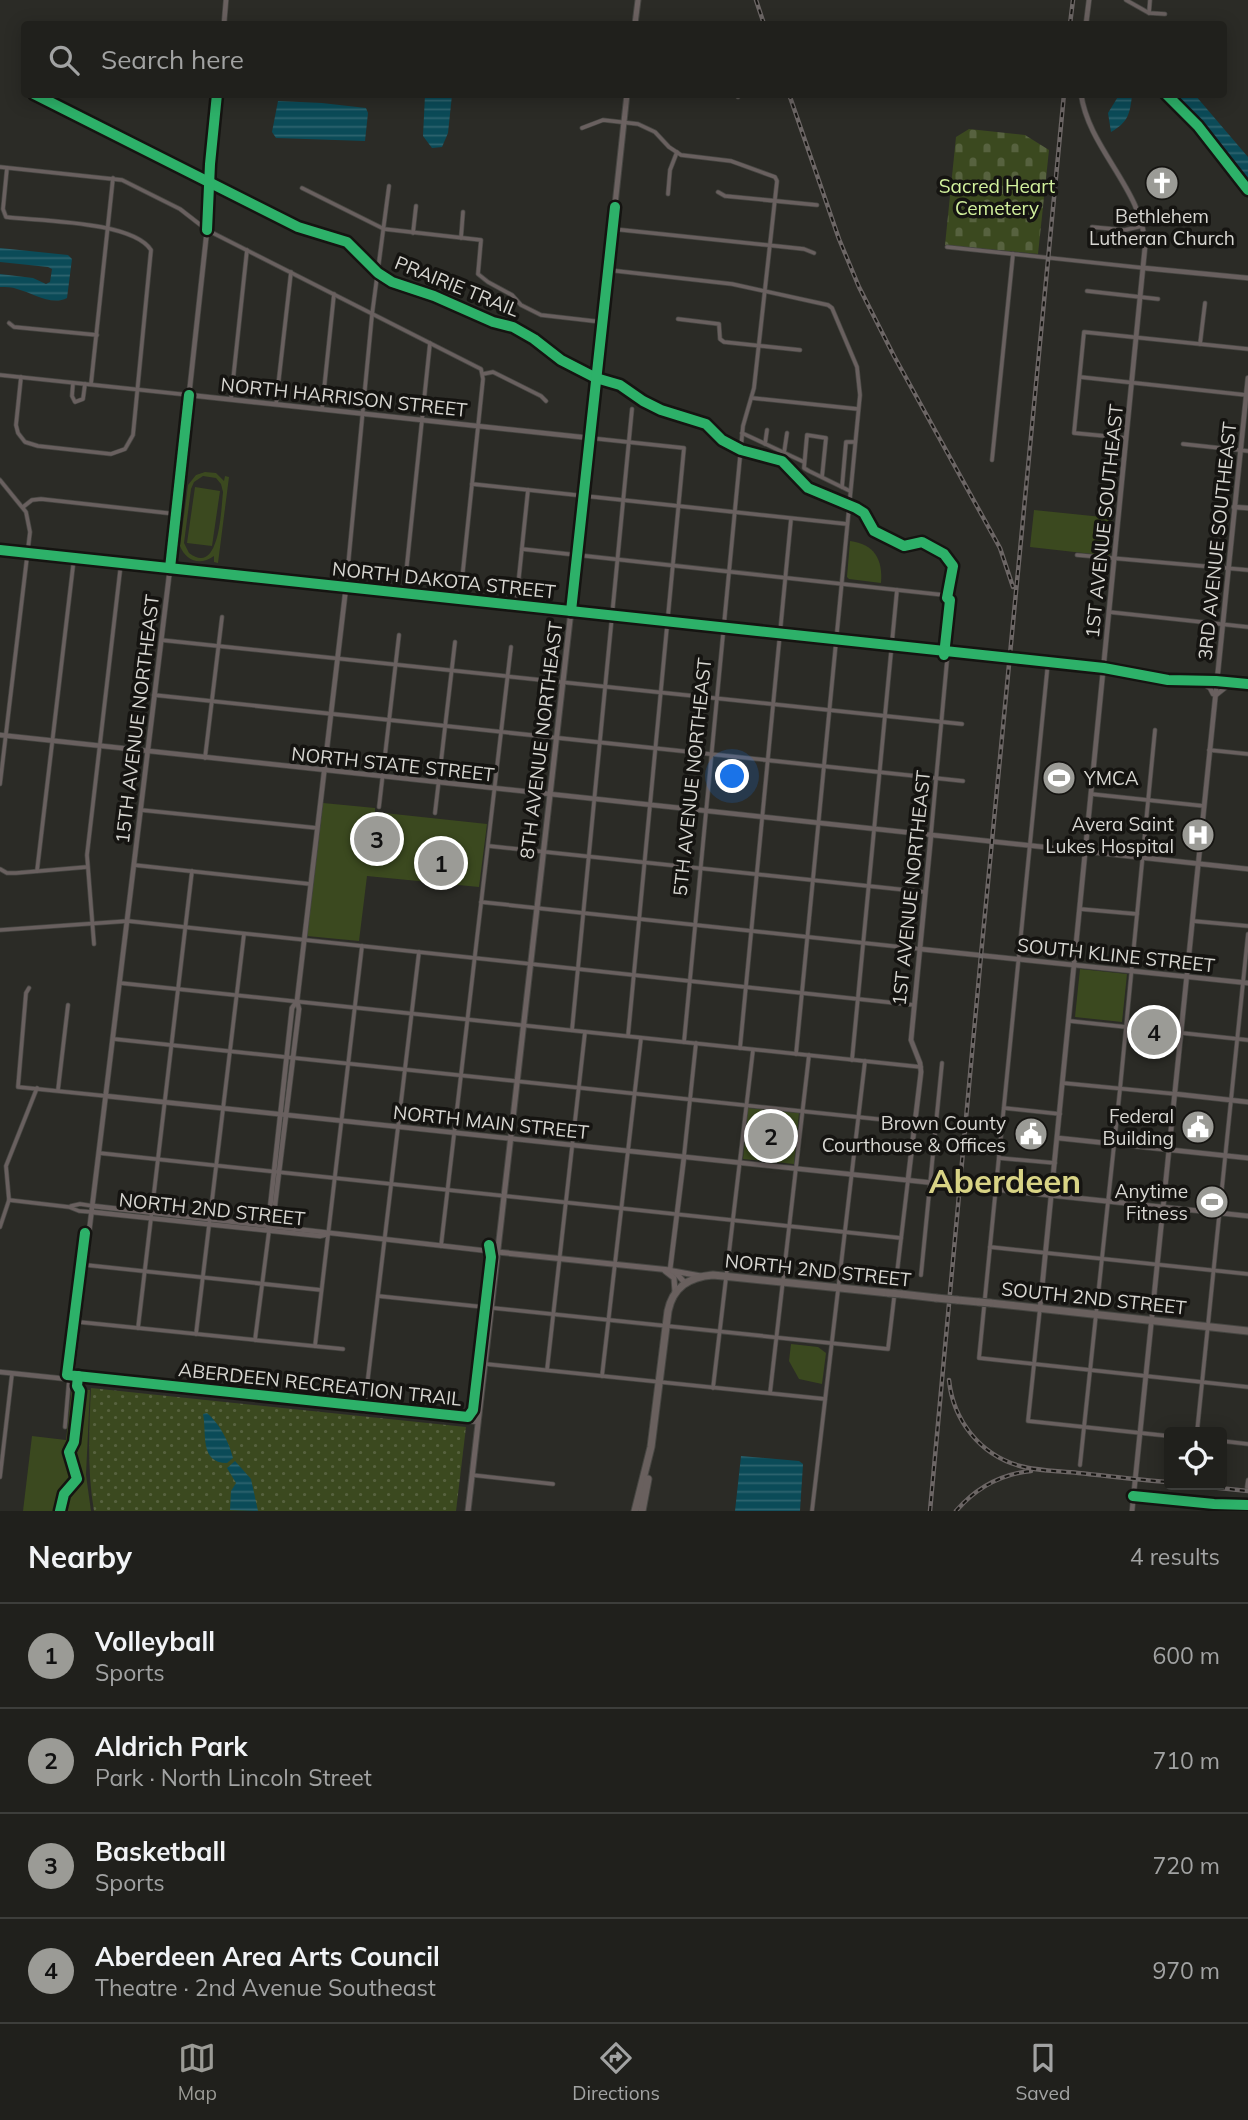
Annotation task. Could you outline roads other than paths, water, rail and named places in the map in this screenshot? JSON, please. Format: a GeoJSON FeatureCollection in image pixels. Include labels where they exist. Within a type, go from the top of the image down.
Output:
{"type":"FeatureCollection","features":[{"type":"Feature","properties":{"kind":"main road"},"geometry":{"type":"LineString","coordinates":[[635,21],[638,0]]}},
{"type":"Feature","properties":{"kind":"main road","name":"8TH AVENUE NORTHEAST"},"geometry":{"type":"LineString","coordinates":[[468,1511],[557,738],[627,98]]}},
{"type":"Feature","properties":{"kind":"main road","name":"NORTH 2ND STREET"},"geometry":{"type":"LineString","coordinates":[[497,1252],[672,1270],[701,1276],[727,1276],[936,1298]]}},
{"type":"Feature","properties":{"kind":"main road"},"geometry":{"type":"LineString","coordinates":[[642,1511],[649,1474],[665,1326],[675,1292],[674,1279],[663,1269]]}},
{"type":"Feature","properties":{"kind":"main road"},"geometry":{"type":"LineString","coordinates":[[672,1270],[685,1283]]}},
{"type":"Feature","properties":{"kind":"main road","name":"NORTH 2ND STREET"},"geometry":{"type":"LineString","coordinates":[[675,1292],[685,1283],[701,1276]]}},
{"type":"Feature","properties":{"kind":"main road","name":"SOUTH 2ND STREET"},"geometry":{"type":"LineString","coordinates":[[936,1298],[1248,1331]]}},
{"type":"Feature","properties":{"kind":"main road"},"geometry":{"type":"LineString","coordinates":[[635,1511],[651,1447]]}},
{"type":"Feature","properties":{"kind":"street"},"geometry":{"type":"LineString","coordinates":[[224,21],[226,0]]}},
{"type":"Feature","properties":{"kind":"street"},"geometry":{"type":"LineString","coordinates":[[1126,0],[1149,13],[1164,14]]}},
{"type":"Feature","properties":{"kind":"street"},"geometry":{"type":"LineString","coordinates":[[1149,13],[1150,0]]}},
{"type":"Feature","properties":{"kind":"street"},"geometry":{"type":"LineString","coordinates":[[1086,21],[1089,1]]}},
{"type":"Feature","properties":{"kind":"street","name":"15TH AVENUE NORTHEAST"},"geometry":{"type":"LineString","coordinates":[[70,1380],[170,568],[206,230],[217,98]]}},
{"type":"Feature","properties":{"kind":"street","name":"1ST AVENUE SOUTHEAST"},"geometry":{"type":"LineString","coordinates":[[1040,1308],[1145,241],[1133,202],[1089,123],[1083,98]]}},
{"type":"Feature","properties":{"kind":"street"},"geometry":{"type":"LineString","coordinates":[[582,128],[603,120],[648,128],[677,152],[696,158],[731,161],[775,177],[775,201]]}},
{"type":"Feature","properties":{"kind":"street"},"geometry":{"type":"LineString","coordinates":[[667,194],[671,166],[677,152]]}},
{"type":"Feature","properties":{"kind":"street"},"geometry":{"type":"LineString","coordinates":[[0,167],[122,180],[180,209],[206,230],[430,343],[483,373],[493,372],[546,401]]}},
{"type":"Feature","properties":{"kind":"street"},"geometry":{"type":"LineString","coordinates":[[7,167],[3,209],[6,217],[108,227],[146,244],[152,250],[133,435],[122,451],[111,454],[38,446],[25,442],[17,429],[21,377]]}},
{"type":"Feature","properties":{"kind":"street"},"geometry":{"type":"LineString","coordinates":[[91,384],[113,178]]}},
{"type":"Feature","properties":{"kind":"street"},"geometry":{"type":"LineString","coordinates":[[256,1340],[279,1172],[286,1057],[292,1008],[296,1001],[346,587],[372,314],[389,186]]}},
{"type":"Feature","properties":{"kind":"street"},"geometry":{"type":"LineString","coordinates":[[302,188],[384,229],[481,240],[478,274],[488,282],[541,315],[602,322]]}},
{"type":"Feature","properties":{"kind":"street"},"geometry":{"type":"LineString","coordinates":[[718,192],[725,196],[817,205]]}},
{"type":"Feature","properties":{"kind":"street","name":"5TH AVENUE NORTHEAST"},"geometry":{"type":"LineString","coordinates":[[684,1042],[742,433],[752,398],[775,201]]}},
{"type":"Feature","properties":{"kind":"street"},"geometry":{"type":"LineString","coordinates":[[413,233],[416,206]]}},
{"type":"Feature","properties":{"kind":"street"},"geometry":{"type":"LineString","coordinates":[[461,238],[463,212]]}},
{"type":"Feature","properties":{"kind":"street"},"geometry":{"type":"LineString","coordinates":[[1092,227],[1125,230],[1142,226]]}},
{"type":"Feature","properties":{"kind":"street"},"geometry":{"type":"LineString","coordinates":[[613,229],[804,249],[814,253]]}},
{"type":"Feature","properties":{"kind":"street"},"geometry":{"type":"LineString","coordinates":[[947,247],[1248,278]]}},
{"type":"Feature","properties":{"kind":"street"},"geometry":{"type":"LineString","coordinates":[[230,399],[247,250]]}},
{"type":"Feature","properties":{"kind":"street"},"geometry":{"type":"LineString","coordinates":[[992,460],[1013,254]]}},
{"type":"Feature","properties":{"kind":"street"},"geometry":{"type":"LineString","coordinates":[[608,271],[732,284],[830,306],[857,367],[860,387],[796,1054]]}},
{"type":"Feature","properties":{"kind":"street"},"geometry":{"type":"LineString","coordinates":[[276,404],[290,272]]}},
{"type":"Feature","properties":{"kind":"street"},"geometry":{"type":"LineString","coordinates":[[1087,291],[1158,299]]}},
{"type":"Feature","properties":{"kind":"street"},"geometry":{"type":"LineString","coordinates":[[322,409],[334,294]]}},
{"type":"Feature","properties":{"kind":"street"},"geometry":{"type":"LineString","coordinates":[[1200,344],[1205,303]]}},
{"type":"Feature","properties":{"kind":"street"},"geometry":{"type":"LineString","coordinates":[[678,319],[716,323],[720,325],[719,337],[722,341],[800,350]]}},
{"type":"Feature","properties":{"kind":"street"},"geometry":{"type":"LineString","coordinates":[[9,323],[14,327],[97,335]]}},
{"type":"Feature","properties":{"kind":"street"},"geometry":{"type":"LineString","coordinates":[[1126,438],[1074,433],[1084,332],[1248,349]]}},
{"type":"Feature","properties":{"kind":"street"},"geometry":{"type":"LineString","coordinates":[[404,593],[430,343]]}},
{"type":"Feature","properties":{"kind":"street"},"geometry":{"type":"LineString","coordinates":[[460,599],[483,373]]}},
{"type":"Feature","properties":{"kind":"street","name":"NORTH HARRISON STREET"},"geometry":{"type":"LineString","coordinates":[[0,375],[684,448],[678,506]]}},
{"type":"Feature","properties":{"kind":"street"},"geometry":{"type":"LineString","coordinates":[[1079,377],[1247,395]]}},
{"type":"Feature","properties":{"kind":"street","name":"3RD AVENUE SOUTHEAST"},"geometry":{"type":"LineString","coordinates":[[1132,1511],[1248,378]]}},
{"type":"Feature","properties":{"kind":"street"},"geometry":{"type":"LineString","coordinates":[[73,383],[72,398],[75,402],[83,399],[85,384]]}},
{"type":"Feature","properties":{"kind":"street"},"geometry":{"type":"LineString","coordinates":[[752,398],[858,409]]}},
{"type":"Feature","properties":{"kind":"street"},"geometry":{"type":"LineString","coordinates":[[572,1030],[632,410]]}},
{"type":"Feature","properties":{"kind":"street"},"geometry":{"type":"LineString","coordinates":[[765,444],[767,430]]}},
{"type":"Feature","properties":{"kind":"street"},"geometry":{"type":"LineString","coordinates":[[742,433],[804,463]]}},
{"type":"Feature","properties":{"kind":"street"},"geometry":{"type":"LineString","coordinates":[[784,453],[787,433]]}},
{"type":"Feature","properties":{"kind":"street"},"geometry":{"type":"LineString","coordinates":[[821,477],[826,438],[807,435],[804,468],[821,477],[850,491]]}},
{"type":"Feature","properties":{"kind":"street"},"geometry":{"type":"LineString","coordinates":[[842,487],[846,442],[855,442]]}},
{"type":"Feature","properties":{"kind":"street"},"geometry":{"type":"LineString","coordinates":[[1183,444],[1248,452]]}},
{"type":"Feature","properties":{"kind":"street"},"geometry":{"type":"LineString","coordinates":[[0,480],[23,507],[29,522],[3,736],[0,783]]}},
{"type":"Feature","properties":{"kind":"street"},"geometry":{"type":"LineString","coordinates":[[472,484],[847,524]]}},
{"type":"Feature","properties":{"kind":"street"},"geometry":{"type":"LineString","coordinates":[[516,605],[528,490]]}},
{"type":"Feature","properties":{"kind":"street"},"geometry":{"type":"LineString","coordinates":[[23,507],[38,499],[176,514]]}},
{"type":"Feature","properties":{"kind":"street"},"geometry":{"type":"LineString","coordinates":[[628,1036],[678,506]]}},
{"type":"Feature","properties":{"kind":"street"},"geometry":{"type":"LineString","coordinates":[[1234,507],[1248,508]]}},
{"type":"Feature","properties":{"kind":"street"},"geometry":{"type":"LineString","coordinates":[[740,1048],[791,519]]}},
{"type":"Feature","properties":{"kind":"street"},"geometry":{"type":"LineString","coordinates":[[522,549],[897,590],[852,1060]]}},
{"type":"Feature","properties":{"kind":"street","name":"NORTH DAKOTA STREET"},"geometry":{"type":"LineString","coordinates":[[0,550],[1104,668],[1160,679],[1248,684]]}},
{"type":"Feature","properties":{"kind":"street"},"geometry":{"type":"LineString","coordinates":[[1077,555],[1114,556],[1248,570]]}},
{"type":"Feature","properties":{"kind":"street"},"geometry":{"type":"LineString","coordinates":[[37,871],[74,558]]}},
{"type":"Feature","properties":{"kind":"street"},"geometry":{"type":"LineString","coordinates":[[94,944],[87,867],[121,563]]}},
{"type":"Feature","properties":{"kind":"street","name":"1ST AVENUE NORTHEAST"},"geometry":{"type":"LineString","coordinates":[[897,590],[953,596],[914,1004],[911,1043],[921,1067],[908,1180]]}},
{"type":"Feature","properties":{"kind":"street"},"geometry":{"type":"LineString","coordinates":[[1109,612],[1248,627]]}},
{"type":"Feature","properties":{"kind":"street"},"geometry":{"type":"LineString","coordinates":[[205,759],[222,617]]}},
{"type":"Feature","properties":{"kind":"street"},"geometry":{"type":"LineString","coordinates":[[379,807],[399,635]]}},
{"type":"Feature","properties":{"kind":"street"},"geometry":{"type":"LineString","coordinates":[[161,640],[962,724]]}},
{"type":"Feature","properties":{"kind":"street"},"geometry":{"type":"LineString","coordinates":[[435,813],[455,642]]}},
{"type":"Feature","properties":{"kind":"street"},"geometry":{"type":"LineString","coordinates":[[441,1246],[511,647]]}},
{"type":"Feature","properties":{"kind":"street"},"geometry":{"type":"LineString","coordinates":[[1048,662],[979,1359],[1248,1387]]}},
{"type":"Feature","properties":{"kind":"street"},"geometry":{"type":"LineString","coordinates":[[1196,681],[1210,688],[1214,699]]}},
{"type":"Feature","properties":{"kind":"street"},"geometry":{"type":"LineString","coordinates":[[1214,699],[1221,689],[1231,682]]}},
{"type":"Feature","properties":{"kind":"street"},"geometry":{"type":"LineString","coordinates":[[155,695],[963,781]]}},
{"type":"Feature","properties":{"kind":"street"},"geometry":{"type":"LineString","coordinates":[[1080,1465],[1155,730]]}},
{"type":"Feature","properties":{"kind":"street","name":"NORTH STATE STREET"},"geometry":{"type":"LineString","coordinates":[[3,736],[1248,869]]}},
{"type":"Feature","properties":{"kind":"street"},"geometry":{"type":"LineString","coordinates":[[1209,750],[1248,754]]}},
{"type":"Feature","properties":{"kind":"street"},"geometry":{"type":"LineString","coordinates":[[1091,794],[1203,806]]}},
{"type":"Feature","properties":{"kind":"street"},"geometry":{"type":"LineString","coordinates":[[141,810],[317,828]]}},
{"type":"Feature","properties":{"kind":"street"},"geometry":{"type":"LineString","coordinates":[[488,846],[925,892]]}},
{"type":"Feature","properties":{"kind":"street"},"geometry":{"type":"LineString","coordinates":[[134,865],[310,884]]}},
{"type":"Feature","properties":{"kind":"street"},"geometry":{"type":"LineString","coordinates":[[0,869],[11,873],[87,867]]}},
{"type":"Feature","properties":{"kind":"street"},"geometry":{"type":"LineString","coordinates":[[138,1328],[192,872]]}},
{"type":"Feature","properties":{"kind":"street"},"geometry":{"type":"LineString","coordinates":[[481,902],[920,948]]}},
{"type":"Feature","properties":{"kind":"street"},"geometry":{"type":"LineString","coordinates":[[1080,909],[1137,914]]}},
{"type":"Feature","properties":{"kind":"street"},"geometry":{"type":"LineString","coordinates":[[1193,921],[1248,926]]}},
{"type":"Feature","properties":{"kind":"street"},"geometry":{"type":"LineString","coordinates":[[0,930],[93,922],[128,922],[914,1004]]}},
{"type":"Feature","properties":{"kind":"street"},"geometry":{"type":"LineString","coordinates":[[196,1334],[244,934]]}},
{"type":"Feature","properties":{"kind":"street"},"geometry":{"type":"LineString","coordinates":[[1198,1427],[1246,983],[1248,934]]}},
{"type":"Feature","properties":{"kind":"street"},"geometry":{"type":"LineString","coordinates":[[314,1346],[362,946]]}},
{"type":"Feature","properties":{"kind":"street","name":"SOUTH KLINE STREET"},"geometry":{"type":"LineString","coordinates":[[920,948],[1246,983]]}},
{"type":"Feature","properties":{"kind":"street"},"geometry":{"type":"LineString","coordinates":[[364,1411],[419,952]]}},
{"type":"Feature","properties":{"kind":"street"},"geometry":{"type":"LineString","coordinates":[[120,983],[921,1067]]}},
{"type":"Feature","properties":{"kind":"street","name":"NORTH MAIN STREET"},"geometry":{"type":"LineString","coordinates":[[29,988],[26,993],[18,1087],[1248,1216]]}},
{"type":"Feature","properties":{"kind":"street"},"geometry":{"type":"LineString","coordinates":[[270,1224],[273,1171],[299,1009],[296,1001]]}},
{"type":"Feature","properties":{"kind":"street"},"geometry":{"type":"LineString","coordinates":[[58,1091],[68,1005]]}},
{"type":"Feature","properties":{"kind":"street"},"geometry":{"type":"LineString","coordinates":[[1070,1021],[1126,1027]]}},
{"type":"Feature","properties":{"kind":"street"},"geometry":{"type":"LineString","coordinates":[[547,1370],[584,1032]]}},
{"type":"Feature","properties":{"kind":"street"},"geometry":{"type":"LineString","coordinates":[[1182,1032],[1248,1040]]}},
{"type":"Feature","properties":{"kind":"street"},"geometry":{"type":"LineString","coordinates":[[602,1376],[640,1038]]}},
{"type":"Feature","properties":{"kind":"street"},"geometry":{"type":"LineString","coordinates":[[114,1039],[915,1123]]}},
{"type":"Feature","properties":{"kind":"street"},"geometry":{"type":"LineString","coordinates":[[672,1270],[696,1043]]}},
{"type":"Feature","properties":{"kind":"street"},"geometry":{"type":"LineString","coordinates":[[713,1388],[752,1049]]}},
{"type":"Feature","properties":{"kind":"street"},"geometry":{"type":"LineString","coordinates":[[770,1394],[809,1055]]}},
{"type":"Feature","properties":{"kind":"street"},"geometry":{"type":"LineString","coordinates":[[812,1511],[865,1061]]}},
{"type":"Feature","properties":{"kind":"street"},"geometry":{"type":"LineString","coordinates":[[921,1275],[942,1063]]}},
{"type":"Feature","properties":{"kind":"street"},"geometry":{"type":"LineString","coordinates":[[1063,1083],[1248,1102]]}},
{"type":"Feature","properties":{"kind":"street"},"geometry":{"type":"LineString","coordinates":[[0,1227],[9,1200],[6,1166],[37,1088]]}},
{"type":"Feature","properties":{"kind":"street"},"geometry":{"type":"LineString","coordinates":[[1004,1108],[1060,1114]]}},
{"type":"Feature","properties":{"kind":"street"},"geometry":{"type":"LineString","coordinates":[[1058,1138],[1248,1158]]}},
{"type":"Feature","properties":{"kind":"street"},"geometry":{"type":"LineString","coordinates":[[99,1153],[901,1238]]}},
{"type":"Feature","properties":{"kind":"street"},"geometry":{"type":"LineString","coordinates":[[999,1158],[1055,1163]]}},
{"type":"Feature","properties":{"kind":"street"},"geometry":{"type":"LineString","coordinates":[[378,1296],[888,1349],[908,1180]]}},
{"type":"Feature","properties":{"kind":"street"},"geometry":{"type":"LineString","coordinates":[[9,1200],[68,1207],[80,1204],[92,1209]]}},
{"type":"Feature","properties":{"kind":"street","name":"NORTH 2ND STREET"},"geometry":{"type":"LineString","coordinates":[[92,1209],[209,1225],[320,1236],[328,1234],[497,1252]]}},
{"type":"Feature","properties":{"kind":"street","name":"NORTH 2ND STREET"},"geometry":{"type":"LineString","coordinates":[[151,1216],[270,1224],[320,1230],[328,1234]]}},
{"type":"Feature","properties":{"kind":"street"},"geometry":{"type":"LineString","coordinates":[[990,1247],[1248,1274]]}},
{"type":"Feature","properties":{"kind":"street"},"geometry":{"type":"LineString","coordinates":[[672,1259],[673,1266],[680,1271]]}},
{"type":"Feature","properties":{"kind":"street"},"geometry":{"type":"LineString","coordinates":[[86,1265],[321,1290]]}},
{"type":"Feature","properties":{"kind":"street"},"geometry":{"type":"LineString","coordinates":[[1040,1308],[1028,1421],[1164,1435]]}},
{"type":"Feature","properties":{"kind":"street"},"geometry":{"type":"LineString","coordinates":[[79,1321],[343,1349]]}},
{"type":"Feature","properties":{"kind":"street"},"geometry":{"type":"LineString","coordinates":[[485,1364],[825,1399]]}},
{"type":"Feature","properties":{"kind":"street"},"geometry":{"type":"LineString","coordinates":[[0,1372],[478,1422]]}},
{"type":"Feature","properties":{"kind":"street"},"geometry":{"type":"LineString","coordinates":[[0,1477],[12,1374]]}},
{"type":"Feature","properties":{"kind":"street"},"geometry":{"type":"LineString","coordinates":[[65,1427],[70,1380]]}},
{"type":"Feature","properties":{"kind":"street"},"geometry":{"type":"LineString","coordinates":[[1227,1442],[1248,1444]]}},
{"type":"Feature","properties":{"kind":"street"},"geometry":{"type":"LineString","coordinates":[[472,1475],[553,1484]]}},
{"type":"Feature","properties":{"kind":"street"},"geometry":{"type":"LineString","coordinates":[[1247,1487],[1248,1480]]}},
{"type":"Feature","properties":{"kind":"street"},"geometry":{"type":"LineString","coordinates":[[1133,1496],[1248,1505]]}},
{"type":"Feature","properties":{"kind":"water"},"geometry":{"type":"Polygon","coordinates":[[[425,98],[452,98],[448,133],[442,147],[432,148],[423,136],[425,98]]]}},
{"type":"Feature","properties":{"kind":"water"},"geometry":{"type":"Polygon","coordinates":[[[1117,98],[1132,98],[1125,121],[1111,132],[1108,113],[1117,98]]]}},
{"type":"Feature","properties":{"kind":"water"},"geometry":{"type":"Polygon","coordinates":[[[1177,98],[1198,98],[1248,157],[1248,184],[1198,120],[1177,98]]]}},
{"type":"Feature","properties":{"kind":"water"},"geometry":{"type":"Polygon","coordinates":[[[278,101],[366,108],[368,113],[365,141],[276,138],[272,132],[278,101]]]}},
{"type":"Feature","properties":{"kind":"water"},"geometry":{"type":"Polygon","coordinates":[[[0,248],[68,255],[72,259],[67,298],[48,300],[15,288],[0,287],[0,274],[33,278],[46,284],[50,282],[52,269],[0,262],[0,248]]]}},
{"type":"Feature","properties":{"kind":"water"},"geometry":{"type":"Polygon","coordinates":[[[207,1413],[220,1428],[229,1446],[233,1458],[227,1463],[218,1462],[208,1453],[203,1414],[207,1413]]]}},
{"type":"Feature","properties":{"kind":"water"},"geometry":{"type":"Polygon","coordinates":[[[741,1456],[799,1461],[803,1464],[800,1511],[735,1511],[741,1456]]]}},
{"type":"Feature","properties":{"kind":"water"},"geometry":{"type":"Polygon","coordinates":[[[235,1461],[251,1479],[258,1511],[230,1510],[231,1491],[236,1483],[227,1468],[235,1461]]]}},
{"type":"Feature","properties":{"kind":"railway"},"geometry":{"type":"LineString","coordinates":[[756,0],[763,21]]}},
{"type":"Feature","properties":{"kind":"railway"},"geometry":{"type":"LineString","coordinates":[[1070,21],[1073,0]]}},
{"type":"Feature","properties":{"kind":"railway"},"geometry":{"type":"LineString","coordinates":[[790,98],[839,239],[859,287],[1000,548],[1013,587]]}},
{"type":"Feature","properties":{"kind":"railway"},"geometry":{"type":"LineString","coordinates":[[930,1511],[1064,98]]}},
{"type":"Feature","properties":{"kind":"railway"},"geometry":{"type":"LineString","coordinates":[[949,1380],[956,1409],[971,1434],[981,1445],[1006,1461],[1041,1470],[1164,1482]]}},
{"type":"Feature","properties":{"kind":"railway"},"geometry":{"type":"LineString","coordinates":[[956,1511],[989,1484],[1009,1475],[1031,1471]]}},
{"type":"Feature","properties":{"kind":"railway"},"geometry":{"type":"LineString","coordinates":[[1227,1489],[1248,1491]]}},
{"type":"Feature","properties":{"kind":"place","name":"Bethlehem Lutheran Church"},"geometry":{"type":"Point","coordinates":[1162,183]}},
{"type":"Feature","properties":{"kind":"place","name":"YMCA"},"geometry":{"type":"Point","coordinates":[1059,778]}},
{"type":"Feature","properties":{"kind":"place","name":"Avera Saint Lukes Hospital"},"geometry":{"type":"Point","coordinates":[1198,835]}},
{"type":"Feature","properties":{"kind":"place","name":"Basketball"},"geometry":{"type":"Point","coordinates":[377,839]}},
{"type":"Feature","properties":{"kind":"place","name":"Volleyball"},"geometry":{"type":"Point","coordinates":[441,863]}},
{"type":"Feature","properties":{"kind":"place","name":"Aberdeen Area Arts Council"},"geometry":{"type":"Point","coordinates":[1154,1032]}},
{"type":"Feature","properties":{"kind":"place","name":"Federal Building"},"geometry":{"type":"Point","coordinates":[1198,1127]}},
{"type":"Feature","properties":{"kind":"place","name":"Brown County Courthouse & Offices"},"geometry":{"type":"Point","coordinates":[1031,1134]}},
{"type":"Feature","properties":{"kind":"place","name":"Aldrich Park"},"geometry":{"type":"Point","coordinates":[771,1136]}},
{"type":"Feature","properties":{"kind":"place","name":"Anytime Fitness"},"geometry":{"type":"Point","coordinates":[1212,1202]}},
{"type":"Feature","properties":{"kind":"district","name":"Aberdeen"},"geometry":{"type":"Point","coordinates":[1005,1180]}},
{"type":"Feature","properties":{"kind":"park label","name":"Sacred Heart Cemetery"},"geometry":{"type":"Point","coordinates":[997,197]}}]}
